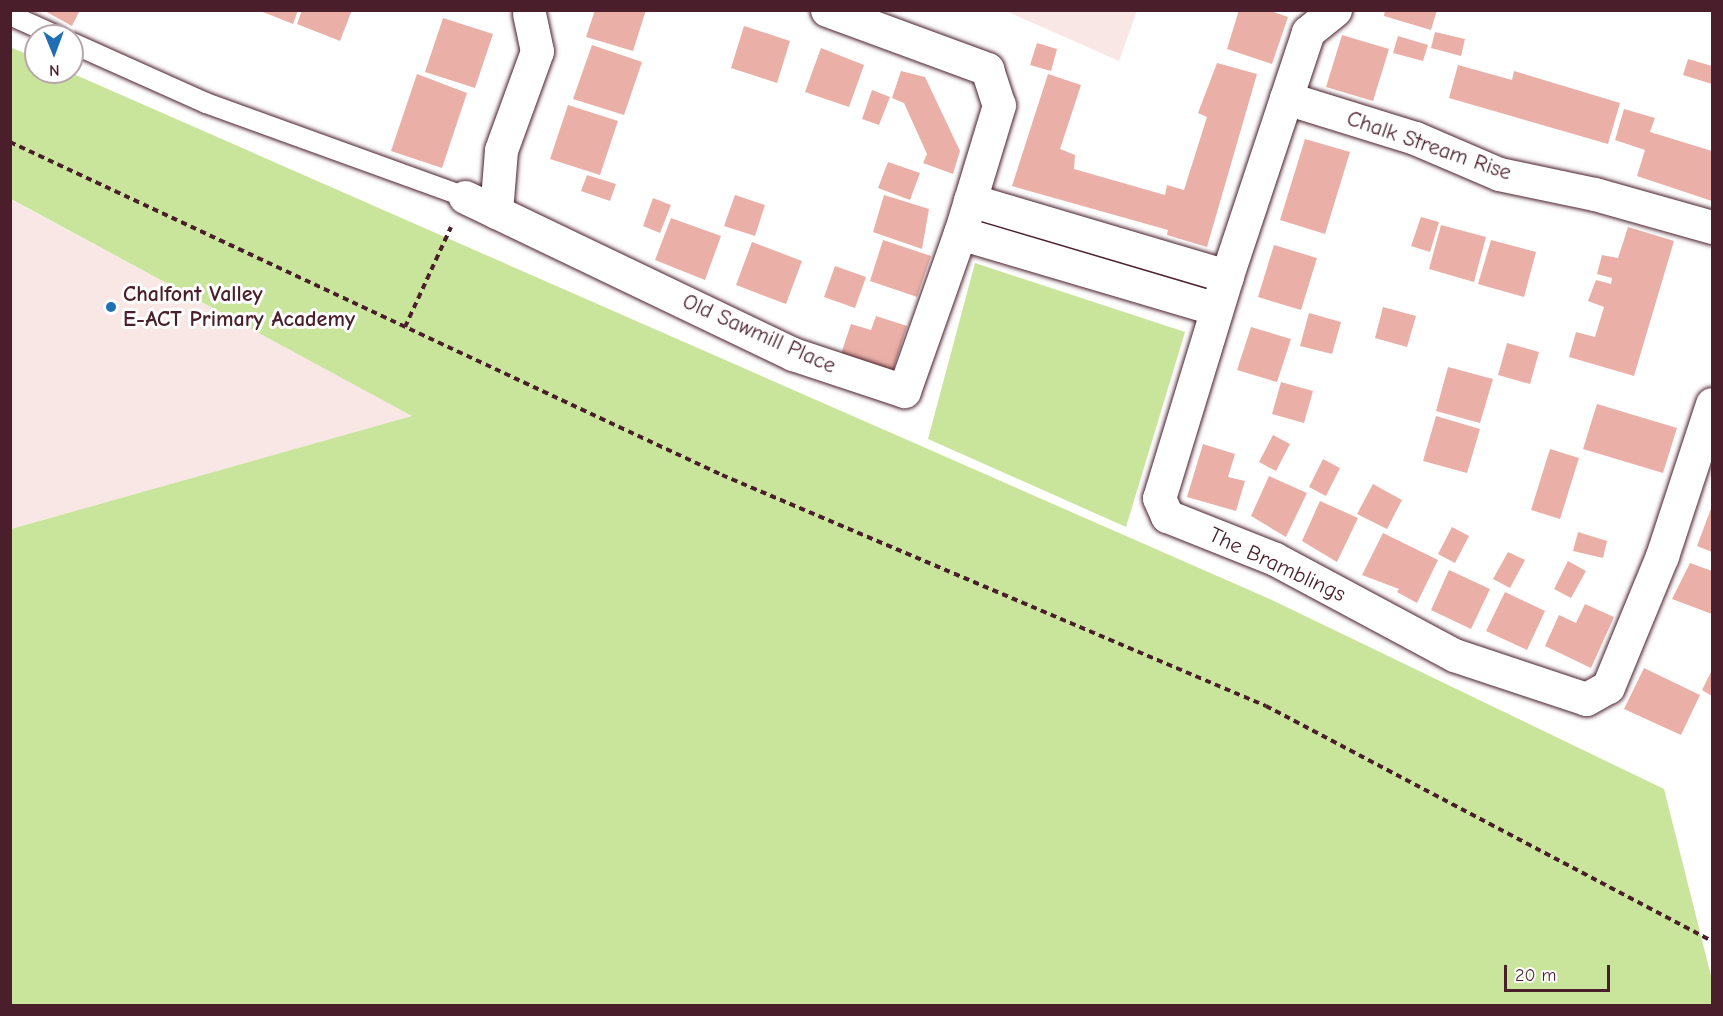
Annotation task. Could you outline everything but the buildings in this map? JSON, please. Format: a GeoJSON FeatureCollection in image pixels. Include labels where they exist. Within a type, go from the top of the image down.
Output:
{"type":"FeatureCollection","features":[{"type":"Feature","properties":{"kind":"street","name":"Old Sawmill Place"},"geometry":{"type":"LineString","coordinates":[[465,198],[793,354],[904,392],[960,233],[999,105],[987,69],[827,10]]}},
{"type":"Feature","properties":{"kind":"street","name":"The Bramblings"},"geometry":{"type":"LineString","coordinates":[[1335,10],[1308,32],[1286,98],[1216,309],[1159,498],[1167,516],[1275,560],[1454,655],[1586,699],[1608,687],[1662,556],[1713,404]]}},
{"type":"Feature","properties":{"kind":"street"},"geometry":{"type":"LineString","coordinates":[[496,212],[501,150],[537,51],[527,12]]}},
{"type":"Feature","properties":{"kind":"street","name":"Chalk Stream Rise"},"geometry":{"type":"LineString","coordinates":[[1286,98],[1415,138],[1499,174],[1595,194],[1713,227]]}},
{"type":"Feature","properties":{"kind":"street"},"geometry":{"type":"LineString","coordinates":[[970,201],[1227,276]]}},
{"type":"Feature","properties":{"kind":"street"},"geometry":{"type":"LineString","coordinates":[[960,233],[1216,309]]}},
{"type":"Feature","properties":{"kind":"lane"},"geometry":{"type":"LineString","coordinates":[[10,15],[30,24]]}},
{"type":"Feature","properties":{"kind":"lane"},"geometry":{"type":"LineString","coordinates":[[84,48],[207,103],[465,198]]}},
{"type":"Feature","properties":{"kind":"path"},"geometry":{"type":"LineString","coordinates":[[10,142],[722,475],[1266,706],[1713,940]]}},
{"type":"Feature","properties":{"kind":"path"},"geometry":{"type":"LineString","coordinates":[[405,327],[465,198]]}},
{"type":"Feature","properties":{"kind":"shaded area"},"geometry":{"type":"Polygon","coordinates":[[[1006,11],[1137,11],[1119,61],[1006,11]]]}},
{"type":"Feature","properties":{"kind":"shaded area","name":"Chalfont Valley E-ACT Primary Academy"},"geometry":{"type":"Polygon","coordinates":[[[10,199],[413,416],[11,529],[10,199]]]}},
{"type":"Feature","properties":{"kind":"green space"},"geometry":{"type":"Polygon","coordinates":[[[10,47],[24,53],[24,84],[84,84],[84,79],[1274,601],[1664,789],[1712,980],[1712,1005],[11,1005],[11,529],[412,416],[11,199],[10,47]]]}},
{"type":"Feature","properties":{"kind":"green space"},"geometry":{"type":"Polygon","coordinates":[[[975,263],[1185,332],[1126,527],[928,439],[975,263]]]}},
{"type":"Feature","properties":{"kind":"place","name":"Chalfont Valley E-ACT Primary Academy"},"geometry":{"type":"Point","coordinates":[111,307]}}]}
